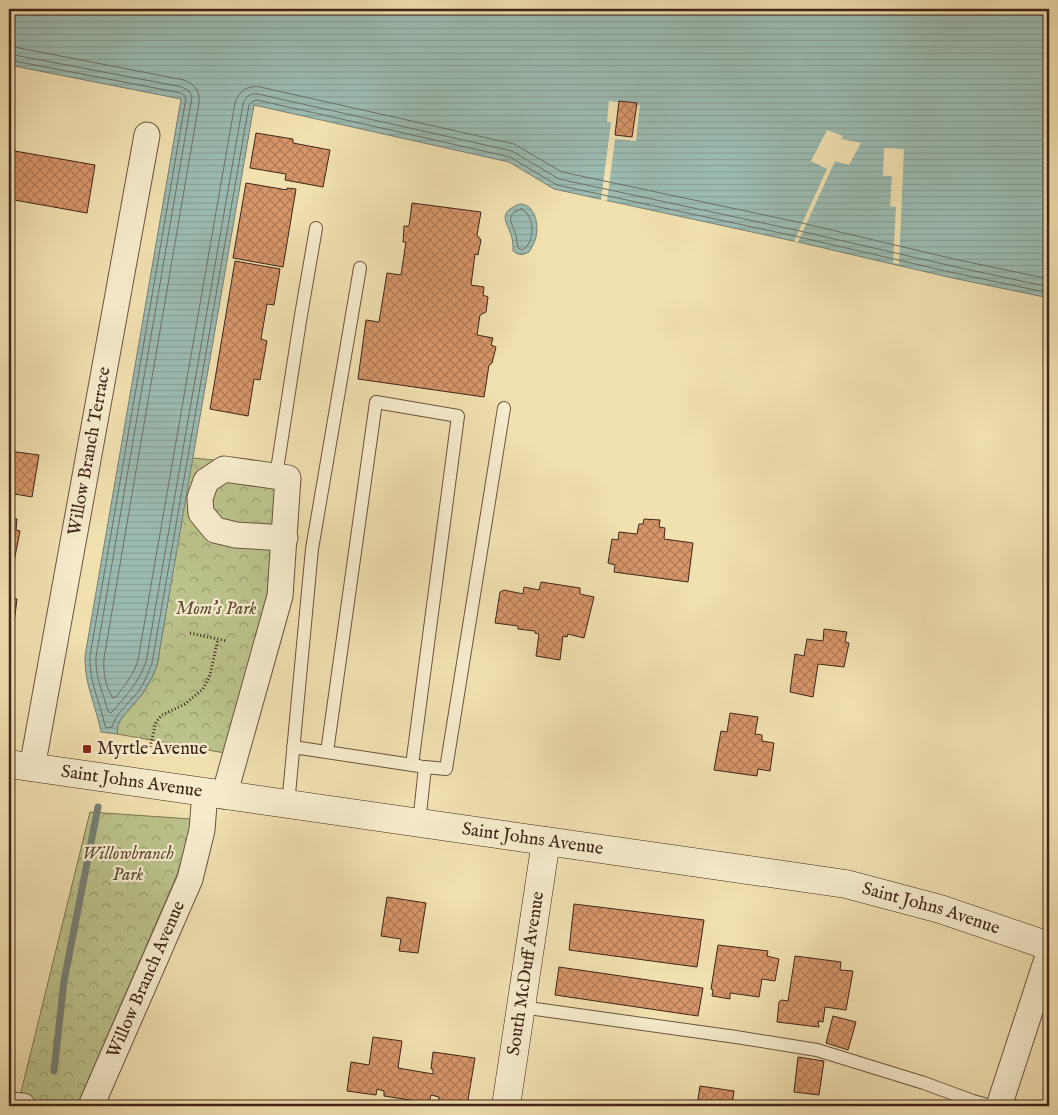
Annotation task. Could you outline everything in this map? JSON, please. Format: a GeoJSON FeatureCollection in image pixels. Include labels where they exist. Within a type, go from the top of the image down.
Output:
{"type":"FeatureCollection","features":[{"type":"Feature","properties":{"kind":"main road","name":"Saint Johns Avenue"},"geometry":{"type":"LineString","coordinates":[[20,766],[846,884],[940,909],[1049,946]]}},
{"type":"Feature","properties":{"kind":"main road","name":"South McDuff Avenue"},"geometry":{"type":"LineString","coordinates":[[506,1106],[546,841]]}},
{"type":"Feature","properties":{"kind":"street","name":"Willow Branch Terrace"},"geometry":{"type":"LineString","coordinates":[[20,766],[148,135]]}},
{"type":"Feature","properties":{"kind":"street"},"geometry":{"type":"LineString","coordinates":[[276,476],[224,468],[206,481],[200,498],[201,513],[215,530],[236,535],[284,538]]}},
{"type":"Feature","properties":{"kind":"street","name":"Willow Branch Avenue"},"geometry":{"type":"LineString","coordinates":[[90,1106],[190,879],[202,830],[280,596],[288,478],[276,476]]}},
{"type":"Feature","properties":{"kind":"street"},"geometry":{"type":"LineString","coordinates":[[999,1106],[1049,953]]}},
{"type":"Feature","properties":{"kind":"street"},"geometry":{"type":"LineString","coordinates":[[9,1105],[23,1106]]}},
{"type":"Feature","properties":{"kind":"lane"},"geometry":{"type":"LineString","coordinates":[[276,476],[316,228]]}},
{"type":"Feature","properties":{"kind":"lane"},"geometry":{"type":"LineString","coordinates":[[288,805],[312,549],[360,268]]}},
{"type":"Feature","properties":{"kind":"lane"},"geometry":{"type":"LineString","coordinates":[[327,752],[376,402],[458,416],[412,765]]}},
{"type":"Feature","properties":{"kind":"lane"},"geometry":{"type":"LineString","coordinates":[[293,747],[446,769],[504,408]]}},
{"type":"Feature","properties":{"kind":"lane"},"geometry":{"type":"LineString","coordinates":[[419,823],[425,767]]}},
{"type":"Feature","properties":{"kind":"lane"},"geometry":{"type":"LineString","coordinates":[[521,1007],[817,1050],[924,1083],[973,1102],[991,1106]]}},
{"type":"Feature","properties":{"kind":"path"},"geometry":{"type":"LineString","coordinates":[[190,632],[226,640]]}},
{"type":"Feature","properties":{"kind":"path"},"geometry":{"type":"LineString","coordinates":[[150,747],[156,722],[162,715],[185,704],[202,689],[210,675],[218,638]]}},
{"type":"Feature","properties":{"kind":"green space","name":"Mom's Park"},"geometry":{"type":"Polygon","coordinates":[[[192,458],[281,466],[272,573],[264,621],[225,753],[117,734],[117,725],[143,693],[157,665],[192,458]]]}},
{"type":"Feature","properties":{"kind":"green space","name":"Willowbranch Park"},"geometry":{"type":"Polygon","coordinates":[[[90,812],[191,819],[189,834],[177,875],[77,1106],[19,1100],[90,812]]]}},
{"type":"Feature","properties":{"kind":"water"},"geometry":{"type":"Polygon","coordinates":[[[9,9],[1049,9],[1049,298],[554,189],[509,162],[254,105],[157,665],[143,693],[121,719],[117,734],[101,732],[86,676],[85,656],[181,99],[9,65],[9,9]]]}},
{"type":"Feature","properties":{"kind":"water"},"geometry":{"type":"Polygon","coordinates":[[[520,204],[529,207],[532,211],[537,227],[536,239],[529,252],[525,254],[517,254],[513,251],[512,238],[505,218],[508,211],[520,204]]]}},
{"type":"Feature","properties":{"kind":"pier"},"geometry":{"type":"Polygon","coordinates":[[[609,101],[640,105],[636,141],[615,139],[607,201],[601,200],[611,122],[607,122],[609,101]]]}},
{"type":"Feature","properties":{"kind":"pier"},"geometry":{"type":"Polygon","coordinates":[[[827,130],[843,136],[841,139],[861,143],[849,165],[835,161],[798,242],[794,241],[827,169],[811,161],[827,130]]]}},
{"type":"Feature","properties":{"kind":"pier"},"geometry":{"type":"Polygon","coordinates":[[[884,148],[904,149],[899,264],[893,263],[896,207],[890,206],[892,176],[883,176],[884,148]]]}},
{"type":"Feature","properties":{"kind":"building"},"geometry":{"type":"Polygon","coordinates":[[[619,101],[637,103],[632,137],[615,135],[619,101]]]}},
{"type":"Feature","properties":{"kind":"building"},"geometry":{"type":"Polygon","coordinates":[[[256,133],[293,139],[293,143],[330,150],[323,187],[285,180],[286,174],[250,168],[256,133]]]}},
{"type":"Feature","properties":{"kind":"building"},"geometry":{"type":"Polygon","coordinates":[[[9,150],[95,165],[87,213],[9,199],[9,150]]]}},
{"type":"Feature","properties":{"kind":"building"},"geometry":{"type":"Polygon","coordinates":[[[246,183],[287,190],[287,188],[296,189],[283,267],[233,258],[246,183]]]}},
{"type":"Feature","properties":{"kind":"building"},"geometry":{"type":"Polygon","coordinates":[[[412,203],[481,212],[477,235],[481,240],[478,255],[475,254],[471,285],[484,287],[483,295],[488,297],[486,312],[480,315],[477,335],[493,338],[491,345],[496,347],[492,363],[489,365],[484,397],[358,379],[366,320],[379,322],[387,273],[401,275],[406,242],[403,242],[404,226],[409,226],[412,203]]]}},
{"type":"Feature","properties":{"kind":"building"},"geometry":{"type":"Polygon","coordinates":[[[235,261],[280,269],[274,305],[267,304],[261,339],[267,341],[260,380],[254,379],[248,416],[210,409],[235,261]]]}},
{"type":"Feature","properties":{"kind":"building"},"geometry":{"type":"Polygon","coordinates":[[[9,451],[39,455],[32,497],[9,493],[9,451]]]}},
{"type":"Feature","properties":{"kind":"building"},"geometry":{"type":"Polygon","coordinates":[[[9,518],[17,519],[16,530],[20,531],[12,572],[9,572],[9,518]]]}},
{"type":"Feature","properties":{"kind":"building"},"geometry":{"type":"Polygon","coordinates":[[[644,519],[660,520],[659,527],[665,528],[664,539],[693,543],[688,582],[614,572],[615,565],[608,563],[612,539],[618,540],[619,532],[637,534],[639,524],[643,524],[644,519]]]}},
{"type":"Feature","properties":{"kind":"building"},"geometry":{"type":"Polygon","coordinates":[[[541,582],[580,588],[580,594],[594,597],[584,638],[568,634],[567,637],[563,636],[560,660],[536,656],[539,634],[535,633],[535,631],[518,629],[518,626],[495,623],[500,592],[504,590],[523,594],[524,587],[539,590],[541,582]]]}},
{"type":"Feature","properties":{"kind":"building"},"geometry":{"type":"Polygon","coordinates":[[[9,586],[11,586],[10,598],[17,599],[12,639],[9,638],[9,586]]]}},
{"type":"Feature","properties":{"kind":"building"},"geometry":{"type":"Polygon","coordinates":[[[824,629],[847,632],[845,642],[849,643],[844,667],[818,664],[813,697],[790,692],[795,654],[804,656],[807,639],[823,641],[824,629]]]}},
{"type":"Feature","properties":{"kind":"building"},"geometry":{"type":"Polygon","coordinates":[[[730,713],[758,717],[755,734],[762,735],[762,741],[774,743],[770,771],[758,769],[757,776],[714,770],[721,731],[727,732],[730,713]]]}},
{"type":"Feature","properties":{"kind":"building"},"geometry":{"type":"Polygon","coordinates":[[[387,897],[426,903],[418,953],[399,951],[401,939],[381,936],[387,897]]]}},
{"type":"Feature","properties":{"kind":"building"},"geometry":{"type":"Polygon","coordinates":[[[574,904],[704,920],[697,967],[569,950],[574,904]]]}},
{"type":"Feature","properties":{"kind":"building"},"geometry":{"type":"Polygon","coordinates":[[[718,945],[768,951],[767,956],[779,959],[775,981],[762,979],[759,997],[730,993],[730,999],[712,996],[713,990],[711,989],[718,945]]]}},
{"type":"Feature","properties":{"kind":"building"},"geometry":{"type":"Polygon","coordinates":[[[795,956],[841,962],[840,970],[853,971],[846,1010],[825,1007],[823,1022],[818,1021],[819,1027],[777,1022],[779,1002],[781,1000],[788,1001],[795,956]]]}},
{"type":"Feature","properties":{"kind":"building"},"geometry":{"type":"Polygon","coordinates":[[[559,967],[703,988],[698,1016],[555,995],[559,967]]]}},
{"type":"Feature","properties":{"kind":"building"},"geometry":{"type":"Polygon","coordinates":[[[833,1016],[856,1022],[848,1050],[826,1043],[833,1016]]]}},
{"type":"Feature","properties":{"kind":"building"},"geometry":{"type":"Polygon","coordinates":[[[373,1037],[402,1041],[398,1068],[433,1074],[433,1069],[431,1069],[433,1052],[475,1058],[467,1106],[438,1104],[439,1097],[431,1095],[429,1103],[384,1096],[384,1091],[377,1089],[376,1095],[347,1091],[351,1062],[369,1065],[373,1037]]]}},
{"type":"Feature","properties":{"kind":"building"},"geometry":{"type":"Polygon","coordinates":[[[798,1057],[824,1061],[819,1095],[794,1092],[798,1057]]]}},
{"type":"Feature","properties":{"kind":"building"},"geometry":{"type":"Polygon","coordinates":[[[700,1086],[734,1091],[732,1106],[697,1106],[700,1086]]]}},
{"type":"Feature","properties":{"kind":"waterway"},"geometry":{"type":"LineString","coordinates":[[54,1071],[64,981],[98,807]]}},
{"type":"Feature","properties":{"kind":"place","name":"Myrtle Avenue"},"geometry":{"type":"Point","coordinates":[87,749]}}]}
